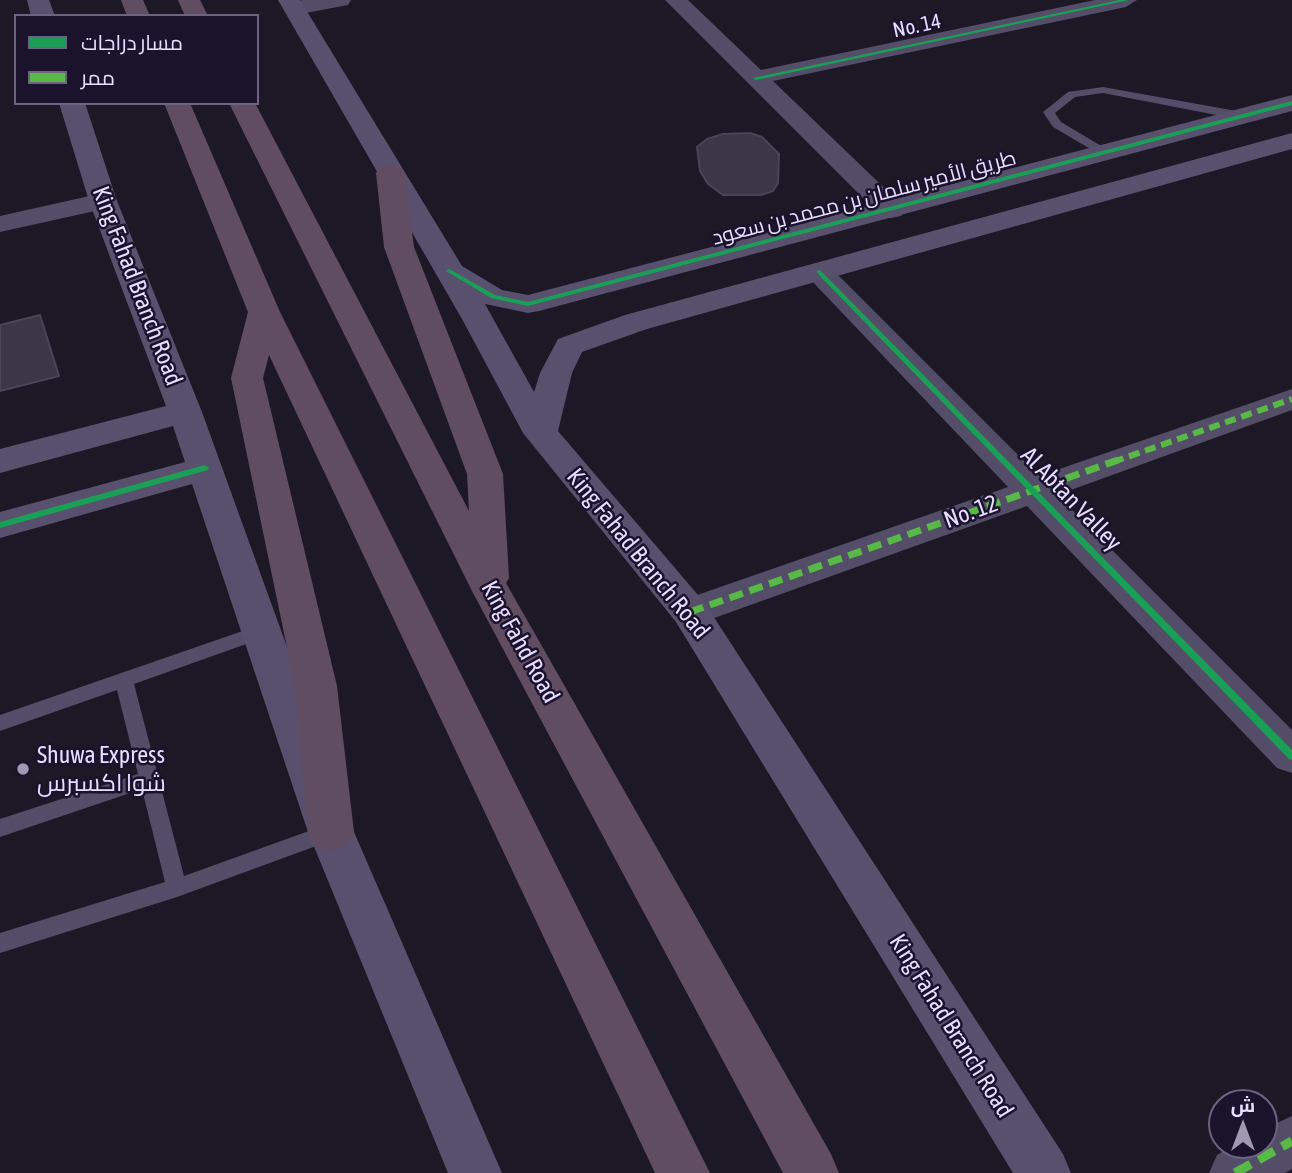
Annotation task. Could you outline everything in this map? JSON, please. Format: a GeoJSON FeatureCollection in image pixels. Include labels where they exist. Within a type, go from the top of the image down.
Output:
{"type":"FeatureCollection","features":[{"type":"Feature","properties":{"kind":"highway"},"geometry":{"type":"LineString","coordinates":[[178,105],[264,312],[683,1173]]}},
{"type":"Feature","properties":{"kind":"highway","name":"King Fahd Road"},"geometry":{"type":"LineString","coordinates":[[243,105],[491,591],[812,1173]]}},
{"type":"Feature","properties":{"kind":"highway"},"geometry":{"type":"LineString","coordinates":[[390,173],[399,247],[485,474],[491,591]]}},
{"type":"Feature","properties":{"kind":"highway"},"geometry":{"type":"LineString","coordinates":[[264,312],[247,378],[316,686],[331,832]]}},
{"type":"Feature","properties":{"kind":"main road","name":"King Fahad Branch Road"},"geometry":{"type":"LineString","coordinates":[[292,4],[449,271],[540,433],[690,612],[1044,1173]]}},
{"type":"Feature","properties":{"kind":"main road","name":"طريق الأمير سلمان بن محمد بن سعود"},"geometry":{"type":"LineString","coordinates":[[449,271],[493,297],[528,304],[1292,103]]}},
{"type":"Feature","properties":{"kind":"main road","name":"King Fahad Branch Road"},"geometry":{"type":"LineString","coordinates":[[73,105],[103,201],[185,412],[331,832],[475,1173]]}},
{"type":"Feature","properties":{"kind":"main road"},"geometry":{"type":"LineString","coordinates":[[540,433],[556,373],[569,346],[636,322],[1292,141]]}},
{"type":"Feature","properties":{"kind":"main road"},"geometry":{"type":"LineString","coordinates":[[683,264],[716,300]]}},
{"type":"Feature","properties":{"kind":"main road"},"geometry":{"type":"LineString","coordinates":[[0,461],[185,412]]}},
{"type":"Feature","properties":{"kind":"main road"},"geometry":{"type":"LineString","coordinates":[[0,525],[205,468]]}},
{"type":"Feature","properties":{"kind":"street"},"geometry":{"type":"LineString","coordinates":[[292,4],[340,0]]}},
{"type":"Feature","properties":{"kind":"street"},"geometry":{"type":"LineString","coordinates":[[676,0],[891,209]]}},
{"type":"Feature","properties":{"kind":"street","name":"No. 14"},"geometry":{"type":"LineString","coordinates":[[755,78],[1126,0]]}},
{"type":"Feature","properties":{"kind":"street"},"geometry":{"type":"LineString","coordinates":[[0,224],[103,201]]}},
{"type":"Feature","properties":{"kind":"street","name":"Al Abtan Valley"},"geometry":{"type":"LineString","coordinates":[[819,272],[1292,756]]}},
{"type":"Feature","properties":{"kind":"street","name":"No. 12"},"geometry":{"type":"LineString","coordinates":[[690,612],[1292,399]]}},
{"type":"Feature","properties":{"kind":"street"},"geometry":{"type":"LineString","coordinates":[[1236,1173],[1292,1141]]}},
{"type":"Feature","properties":{"kind":"lane"},"geometry":{"type":"LineString","coordinates":[[1104,153],[1057,124],[1049,112],[1054,106],[1072,94],[1103,90],[1242,116]]}},
{"type":"Feature","properties":{"kind":"lane"},"geometry":{"type":"LineString","coordinates":[[0,723],[260,632]]}},
{"type":"Feature","properties":{"kind":"lane"},"geometry":{"type":"LineString","coordinates":[[124,681],[177,888]]}},
{"type":"Feature","properties":{"kind":"lane"},"geometry":{"type":"LineString","coordinates":[[0,828],[149,778]]}},
{"type":"Feature","properties":{"kind":"lane"},"geometry":{"type":"LineString","coordinates":[[0,943],[177,888],[331,832]]}},
{"type":"Feature","properties":{"kind":"building"},"geometry":{"type":"Polygon","coordinates":[[[750,133],[762,137],[779,154],[778,183],[773,191],[761,195],[723,195],[708,184],[700,171],[697,147],[707,139],[723,134],[750,133]]]}},
{"type":"Feature","properties":{"kind":"building"},"geometry":{"type":"Polygon","coordinates":[[[40,315],[59,376],[0,391],[0,325],[40,315]]]}},
{"type":"Feature","properties":{"kind":"marked path"},"geometry":{"type":"LineString","coordinates":[[690,612],[1292,399]]}},
{"type":"Feature","properties":{"kind":"marked path"},"geometry":{"type":"LineString","coordinates":[[1235,1173],[1292,1141]]}},
{"type":"Feature","properties":{"kind":"cycle path"},"geometry":{"type":"LineString","coordinates":[[756,78],[1126,0]]}},
{"type":"Feature","properties":{"kind":"cycle path"},"geometry":{"type":"LineString","coordinates":[[449,271],[493,297],[528,304],[1292,103]]}},
{"type":"Feature","properties":{"kind":"cycle path"},"geometry":{"type":"LineString","coordinates":[[819,272],[1292,756]]}},
{"type":"Feature","properties":{"kind":"cycle path"},"geometry":{"type":"LineString","coordinates":[[0,525],[205,468]]}},
{"type":"Feature","properties":{"kind":"place","name":"Shuwa Express شوا اكسبرس"},"geometry":{"type":"Point","coordinates":[23,769]}}]}
